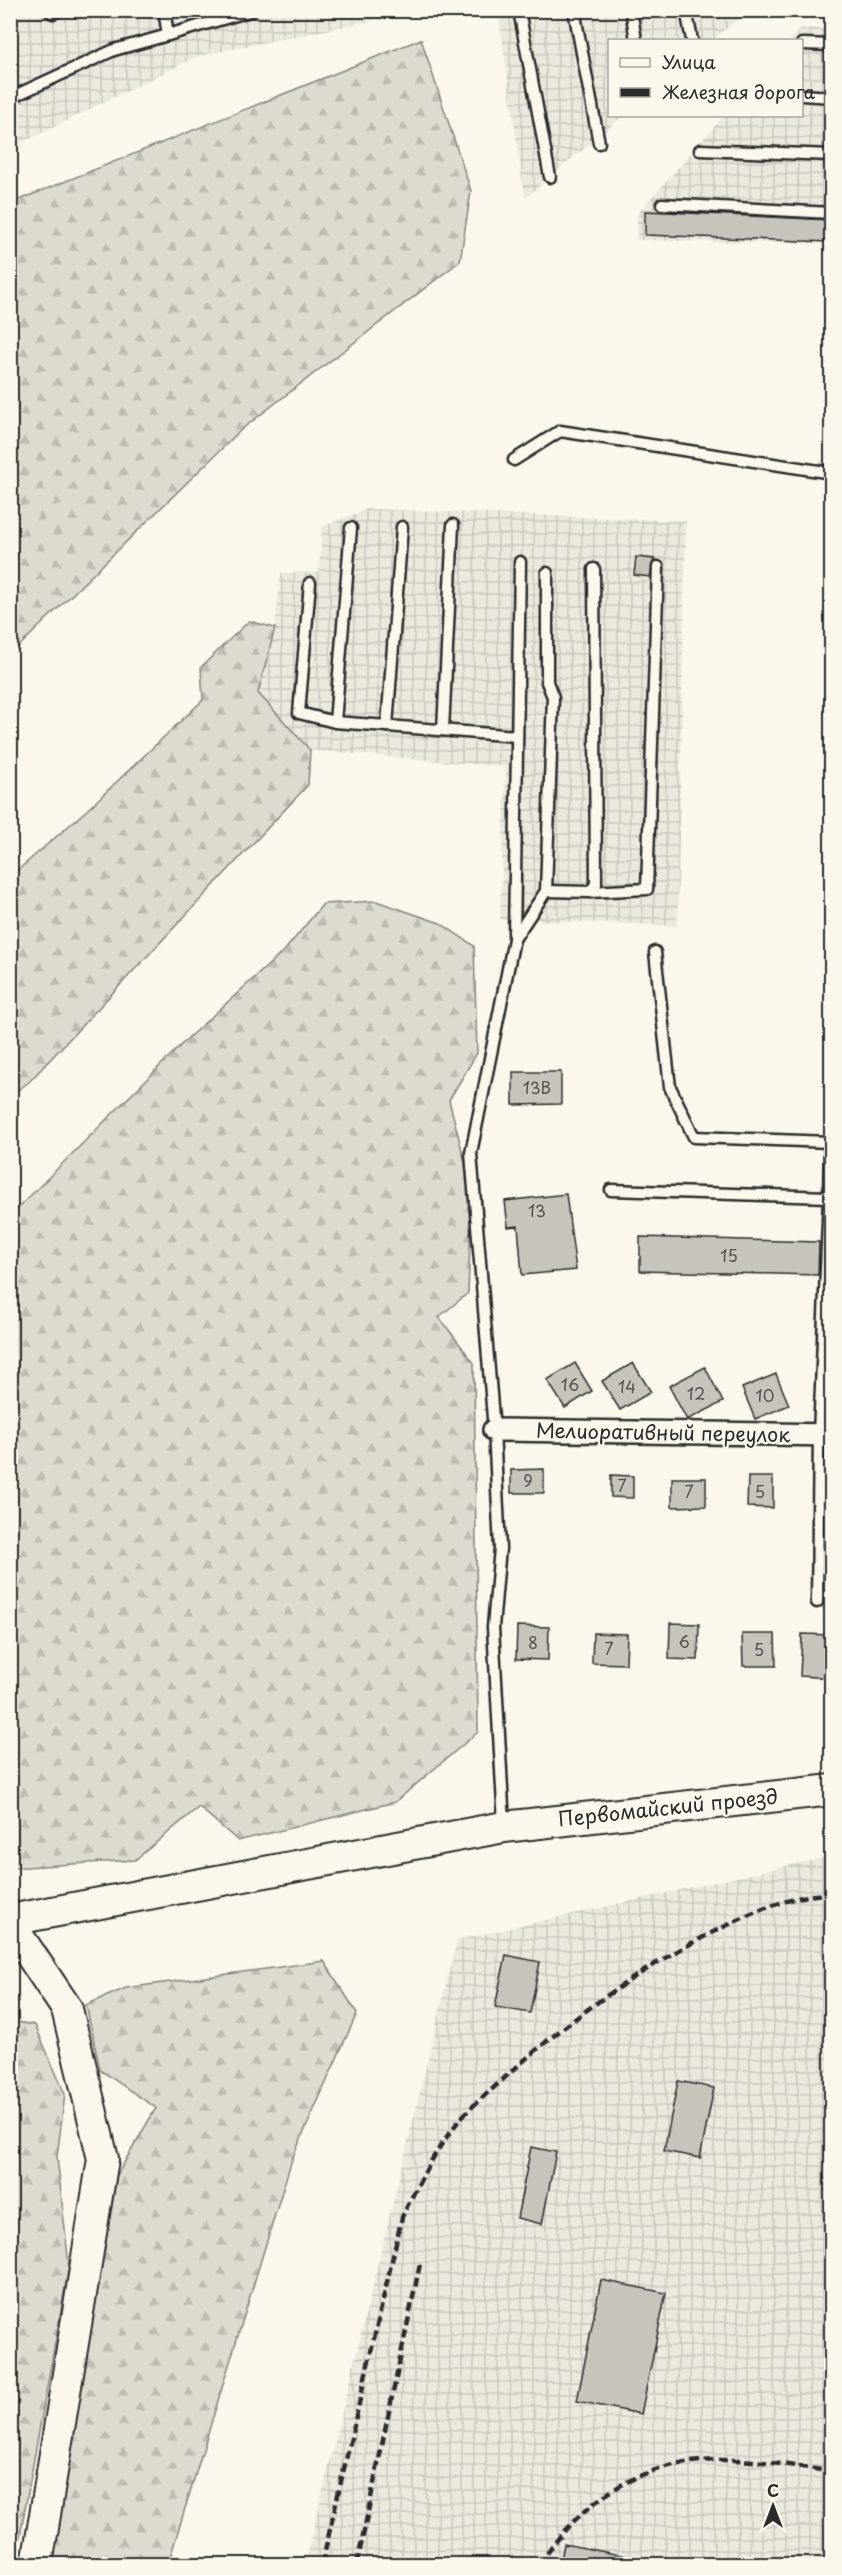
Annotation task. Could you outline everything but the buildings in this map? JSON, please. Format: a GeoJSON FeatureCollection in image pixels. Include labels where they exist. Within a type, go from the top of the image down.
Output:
{"type":"FeatureCollection","features":[{"type":"Feature","properties":{"kind":"main road","name":"Первомайский проезд"},"geometry":{"type":"LineString","coordinates":[[10,1922],[504,1827],[831,1790]]}},
{"type":"Feature","properties":{"kind":"main road"},"geometry":{"type":"LineString","coordinates":[[10,1922],[67,2009],[103,2159],[37,2565]]}},
{"type":"Feature","properties":{"kind":"street","name":"Мелиоративный переулок"},"geometry":{"type":"LineString","coordinates":[[494,1431],[825,1435]]}},
{"type":"Feature","properties":{"kind":"lane"},"geometry":{"type":"LineString","coordinates":[[49,10],[53,13],[59,10]]}},
{"type":"Feature","properties":{"kind":"lane"},"geometry":{"type":"LineString","coordinates":[[164,10],[168,35]]}},
{"type":"Feature","properties":{"kind":"lane"},"geometry":{"type":"LineString","coordinates":[[10,98],[114,50],[253,10]]}},
{"type":"Feature","properties":{"kind":"lane"},"geometry":{"type":"LineString","coordinates":[[519,10],[550,177]]}},
{"type":"Feature","properties":{"kind":"lane"},"geometry":{"type":"LineString","coordinates":[[574,10],[599,143]]}},
{"type":"Feature","properties":{"kind":"lane"},"geometry":{"type":"LineString","coordinates":[[631,10],[636,39]]}},
{"type":"Feature","properties":{"kind":"lane"},"geometry":{"type":"LineString","coordinates":[[686,10],[692,39]]}},
{"type":"Feature","properties":{"kind":"lane"},"geometry":{"type":"LineString","coordinates":[[803,44],[831,45]]}},
{"type":"Feature","properties":{"kind":"lane"},"geometry":{"type":"LineString","coordinates":[[803,95],[831,97]]}},
{"type":"Feature","properties":{"kind":"lane"},"geometry":{"type":"LineString","coordinates":[[700,150],[831,155]]}},
{"type":"Feature","properties":{"kind":"lane"},"geometry":{"type":"LineString","coordinates":[[662,204],[831,213]]}},
{"type":"Feature","properties":{"kind":"lane"},"geometry":{"type":"LineString","coordinates":[[514,460],[560,430],[831,473]]}},
{"type":"Feature","properties":{"kind":"lane"},"geometry":{"type":"LineString","coordinates":[[443,730],[453,525]]}},
{"type":"Feature","properties":{"kind":"lane"},"geometry":{"type":"LineString","coordinates":[[335,722],[351,528]]}},
{"type":"Feature","properties":{"kind":"lane"},"geometry":{"type":"LineString","coordinates":[[387,726],[402,528]]}},
{"type":"Feature","properties":{"kind":"lane"},"geometry":{"type":"LineString","coordinates":[[504,1827],[493,1627],[500,1548],[494,1431],[471,1153],[514,939],[520,562]]}},
{"type":"Feature","properties":{"kind":"lane"},"geometry":{"type":"LineString","coordinates":[[546,891],[591,892],[647,889],[658,567]]}},
{"type":"Feature","properties":{"kind":"lane"},"geometry":{"type":"LineString","coordinates":[[591,892],[596,884],[594,569]]}},
{"type":"Feature","properties":{"kind":"lane"},"geometry":{"type":"LineString","coordinates":[[514,939],[546,891],[553,697],[546,682],[546,573]]}},
{"type":"Feature","properties":{"kind":"lane"},"geometry":{"type":"LineString","coordinates":[[310,584],[300,713],[335,722],[517,736]]}},
{"type":"Feature","properties":{"kind":"lane"},"geometry":{"type":"LineString","coordinates":[[654,952],[670,1087],[694,1137],[830,1142],[825,1435],[817,1602]]}},
{"type":"Feature","properties":{"kind":"lane"},"geometry":{"type":"LineString","coordinates":[[611,1190],[829,1197]]}},
{"type":"Feature","properties":{"kind":"shaded area"},"geometry":{"type":"Polygon","coordinates":[[[11,11],[415,12],[198,56],[11,148],[11,11]]]}},
{"type":"Feature","properties":{"kind":"shaded area"},"geometry":{"type":"Polygon","coordinates":[[[498,11],[748,11],[713,39],[608,39],[608,117],[622,117],[525,198],[498,11]]]}},
{"type":"Feature","properties":{"kind":"shaded area"},"geometry":{"type":"Polygon","coordinates":[[[801,28],[831,29],[831,244],[637,240],[637,214],[723,117],[803,117],[803,39],[791,39],[801,28]]]}},
{"type":"Feature","properties":{"kind":"shaded area"},"geometry":{"type":"Polygon","coordinates":[[[367,509],[686,521],[677,926],[500,919],[506,767],[310,750],[258,693],[275,628],[281,573],[319,572],[322,527],[367,509]]]}},
{"type":"Feature","properties":{"kind":"shaded area"},"geometry":{"type":"Polygon","coordinates":[[[831,1856],[831,2564],[305,2564],[457,1940],[831,1856]]]}},
{"type":"Feature","properties":{"kind":"green space"},"geometry":{"type":"Polygon","coordinates":[[[421,39],[471,191],[460,261],[242,429],[11,654],[11,203],[421,39]]]}},
{"type":"Feature","properties":{"kind":"green space"},"geometry":{"type":"Polygon","coordinates":[[[249,621],[275,628],[258,693],[310,750],[308,785],[29,1082],[11,1095],[11,876],[88,809],[203,700],[201,667],[249,621]]]}},
{"type":"Feature","properties":{"kind":"green space"},"geometry":{"type":"Polygon","coordinates":[[[376,901],[440,923],[474,946],[477,1053],[449,1100],[472,1189],[468,1293],[439,1317],[474,1363],[478,1732],[395,1802],[238,1841],[199,1807],[135,1860],[11,1868],[11,1215],[188,1038],[285,950],[323,904],[376,901]]]}},
{"type":"Feature","properties":{"kind":"green space"},"geometry":{"type":"Polygon","coordinates":[[[324,1961],[357,2013],[292,2159],[168,2564],[52,2564],[117,2175],[156,2108],[100,2070],[86,2005],[126,1988],[324,1961]]]}},
{"type":"Feature","properties":{"kind":"green space"},"geometry":{"type":"Polygon","coordinates":[[[10,2021],[35,2025],[65,2094],[57,2157],[69,2266],[15,2564],[10,2564],[10,2021]]]}},
{"type":"Feature","properties":{"kind":"railway"},"geometry":{"type":"LineString","coordinates":[[322,2564],[402,2217],[429,2165],[463,2116],[527,2058],[581,2014],[639,1974],[700,1939],[756,1912],[793,1899],[832,1894]]}},
{"type":"Feature","properties":{"kind":"railway"},"geometry":{"type":"LineString","coordinates":[[357,2564],[420,2264]]}},
{"type":"Feature","properties":{"kind":"railway"},"geometry":{"type":"LineString","coordinates":[[539,2564],[567,2528],[597,2501],[628,2482],[659,2469],[690,2462],[724,2460],[758,2461],[832,2472]]}}]}
